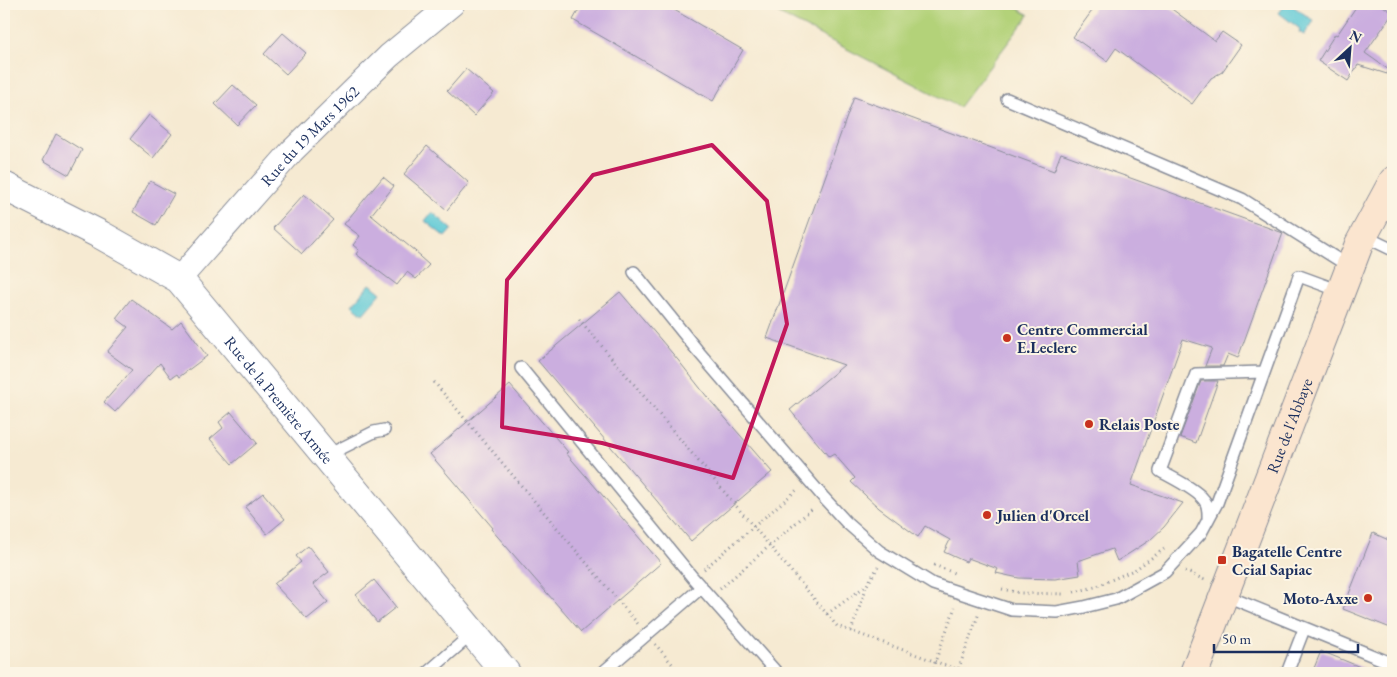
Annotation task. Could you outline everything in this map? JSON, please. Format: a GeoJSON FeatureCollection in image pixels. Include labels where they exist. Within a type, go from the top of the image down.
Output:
{"type":"FeatureCollection","features":[{"type":"Feature","properties":{"kind":"main road","name":"Rue de l'Abbaye"},"geometry":{"type":"LineString","coordinates":[[1194,673],[1345,279],[1364,236],[1393,181]]}},
{"type":"Feature","properties":{"kind":"street","name":"Rue du 19 Mars 1962"},"geometry":{"type":"LineString","coordinates":[[179,279],[292,151],[389,56],[452,4]]}},
{"type":"Feature","properties":{"kind":"street","name":"Rue de la Première Armée"},"geometry":{"type":"LineString","coordinates":[[4,186],[102,234],[179,279],[506,673]]}},
{"type":"Feature","properties":{"kind":"lane"},"geometry":{"type":"LineString","coordinates":[[1007,99],[1242,199],[1345,279]]}},
{"type":"Feature","properties":{"kind":"lane"},"geometry":{"type":"LineString","coordinates":[[1364,236],[1393,250]]}},
{"type":"Feature","properties":{"kind":"lane"},"geometry":{"type":"LineString","coordinates":[[634,272],[697,350],[824,498],[846,522],[886,555],[933,584],[984,601],[1012,610],[1057,612],[1084,608],[1116,599],[1165,572],[1201,533],[1217,503],[1299,276],[1345,279]]}},
{"type":"Feature","properties":{"kind":"lane"},"geometry":{"type":"LineString","coordinates":[[521,368],[702,587],[777,673]]}},
{"type":"Feature","properties":{"kind":"lane"},"geometry":{"type":"LineString","coordinates":[[1208,522],[1208,507],[1204,500],[1160,471],[1196,374],[1263,372]]}},
{"type":"Feature","properties":{"kind":"lane"},"geometry":{"type":"LineString","coordinates":[[326,456],[374,432],[384,430]]}},
{"type":"Feature","properties":{"kind":"lane"},"geometry":{"type":"LineString","coordinates":[[602,673],[702,587]]}},
{"type":"Feature","properties":{"kind":"lane"},"geometry":{"type":"LineString","coordinates":[[1224,595],[1393,664]]}},
{"type":"Feature","properties":{"kind":"lane"},"geometry":{"type":"LineString","coordinates":[[1287,673],[1304,629]]}},
{"type":"Feature","properties":{"kind":"lane"},"geometry":{"type":"LineString","coordinates":[[427,673],[472,633]]}},
{"type":"Feature","properties":{"kind":"path"},"geometry":{"type":"LineString","coordinates":[[579,319],[837,626],[958,672],[967,673]]}},
{"type":"Feature","properties":{"kind":"path"},"geometry":{"type":"LineString","coordinates":[[434,382],[680,673]]}},
{"type":"Feature","properties":{"kind":"path"},"geometry":{"type":"LineString","coordinates":[[711,597],[824,498]]}},
{"type":"Feature","properties":{"kind":"path"},"geometry":{"type":"LineString","coordinates":[[958,672],[989,587],[1020,592],[1064,594],[1095,587],[1136,569],[1167,546]]}},
{"type":"Feature","properties":{"kind":"path"},"geometry":{"type":"LineString","coordinates":[[851,631],[867,585],[886,555]]}},
{"type":"Feature","properties":{"kind":"path"},"geometry":{"type":"LineString","coordinates":[[927,561],[966,578],[931,673]]}},
{"type":"Feature","properties":{"kind":"path"},"geometry":{"type":"LineString","coordinates":[[827,614],[867,585]]}},
{"type":"Feature","properties":{"kind":"path"},"geometry":{"type":"LineString","coordinates":[[648,650],[662,638]]}},
{"type":"Feature","properties":{"kind":"highlighted area"},"geometry":{"type":"Polygon","coordinates":[[[712,145],[767,201],[787,324],[733,478],[602,443],[502,427],[507,280],[593,175],[712,145]]]}},
{"type":"Feature","properties":{"kind":"green space"},"geometry":{"type":"Polygon","coordinates":[[[760,4],[1010,4],[1029,15],[959,107],[760,4]]]}},
{"type":"Feature","properties":{"kind":"water"},"geometry":{"type":"Polygon","coordinates":[[[1286,4],[1290,4],[1314,21],[1304,35],[1299,32],[1300,29],[1279,13],[1286,4]]]}},
{"type":"Feature","properties":{"kind":"water"},"geometry":{"type":"Polygon","coordinates":[[[432,212],[452,229],[445,237],[425,221],[432,212]]]}},
{"type":"Feature","properties":{"kind":"water"},"geometry":{"type":"Polygon","coordinates":[[[370,284],[381,293],[363,314],[352,305],[370,284]]]}},
{"type":"Feature","properties":{"kind":"building"},"geometry":{"type":"Polygon","coordinates":[[[582,4],[664,4],[743,50],[713,101],[573,20],[582,4]]]}},
{"type":"Feature","properties":{"kind":"building"},"geometry":{"type":"Polygon","coordinates":[[[1097,4],[1165,4],[1215,41],[1222,32],[1241,45],[1222,72],[1211,78],[1192,104],[1116,48],[1107,61],[1073,37],[1097,4]]]}},
{"type":"Feature","properties":{"kind":"building"},"geometry":{"type":"Polygon","coordinates":[[[1358,4],[1380,4],[1393,13],[1365,53],[1389,70],[1387,74],[1358,65],[1348,81],[1318,61],[1335,34],[1337,35],[1358,4]]]}},
{"type":"Feature","properties":{"kind":"building"},"geometry":{"type":"Polygon","coordinates":[[[283,33],[306,53],[286,74],[264,54],[283,33]]]}},
{"type":"Feature","properties":{"kind":"building"},"geometry":{"type":"Polygon","coordinates":[[[466,69],[494,93],[474,116],[447,91],[466,69]]]}},
{"type":"Feature","properties":{"kind":"building"},"geometry":{"type":"Polygon","coordinates":[[[233,85],[256,105],[237,125],[215,104],[233,85]]]}},
{"type":"Feature","properties":{"kind":"building","name":"Centre Commercial E.Leclerc"},"geometry":{"type":"Polygon","coordinates":[[[854,97],[1054,171],[1061,153],[1283,233],[1238,358],[1228,354],[1223,366],[1205,366],[1212,348],[1183,339],[1131,485],[1183,503],[1164,527],[1150,540],[1117,561],[1112,549],[1078,561],[1080,575],[1055,579],[1019,578],[996,573],[998,569],[968,558],[966,562],[944,552],[950,540],[925,526],[918,537],[879,508],[851,482],[855,478],[834,454],[829,457],[790,410],[844,365],[767,338],[854,97]]]}},
{"type":"Feature","properties":{"kind":"building"},"geometry":{"type":"Polygon","coordinates":[[[149,115],[172,134],[153,158],[130,139],[149,115]]]}},
{"type":"Feature","properties":{"kind":"building"},"geometry":{"type":"Polygon","coordinates":[[[56,134],[82,150],[69,175],[43,160],[56,134]]]}},
{"type":"Feature","properties":{"kind":"building"},"geometry":{"type":"Polygon","coordinates":[[[427,146],[469,183],[447,210],[404,174],[427,146]]]}},
{"type":"Feature","properties":{"kind":"building"},"geometry":{"type":"Polygon","coordinates":[[[383,177],[394,186],[371,215],[421,256],[429,265],[416,279],[407,272],[397,285],[356,254],[359,250],[353,245],[360,236],[344,224],[383,177]]]}},
{"type":"Feature","properties":{"kind":"building"},"geometry":{"type":"Polygon","coordinates":[[[150,181],[174,194],[156,225],[133,212],[150,181]]]}},
{"type":"Feature","properties":{"kind":"building"},"geometry":{"type":"Polygon","coordinates":[[[304,194],[333,220],[302,254],[273,228],[304,194]]]}},
{"type":"Feature","properties":{"kind":"building"},"geometry":{"type":"Polygon","coordinates":[[[620,292],[772,472],[691,541],[538,361],[620,292]]]}},
{"type":"Feature","properties":{"kind":"building"},"geometry":{"type":"Polygon","coordinates":[[[131,299],[172,329],[181,321],[207,356],[179,377],[177,374],[171,378],[160,363],[115,412],[104,402],[132,370],[107,352],[128,327],[116,318],[131,299]]]}},
{"type":"Feature","properties":{"kind":"building"},"geometry":{"type":"Polygon","coordinates":[[[1201,381],[1218,381],[1196,443],[1180,437],[1201,381]]]}},
{"type":"Feature","properties":{"kind":"building"},"geometry":{"type":"Polygon","coordinates":[[[510,385],[661,563],[581,632],[491,529],[493,528],[430,454],[510,385]]]}},
{"type":"Feature","properties":{"kind":"building"},"geometry":{"type":"Polygon","coordinates":[[[231,412],[257,443],[232,464],[210,439],[223,428],[219,422],[231,412]]]}},
{"type":"Feature","properties":{"kind":"building"},"geometry":{"type":"Polygon","coordinates":[[[263,493],[285,519],[267,534],[245,507],[263,493]]]}},
{"type":"Feature","properties":{"kind":"building"},"geometry":{"type":"Polygon","coordinates":[[[1373,533],[1393,542],[1393,629],[1343,609],[1373,533]]]}},
{"type":"Feature","properties":{"kind":"building"},"geometry":{"type":"Polygon","coordinates":[[[308,546],[329,572],[313,584],[328,602],[307,619],[274,584],[301,562],[296,556],[308,546]]]}},
{"type":"Feature","properties":{"kind":"building"},"geometry":{"type":"Polygon","coordinates":[[[374,580],[396,607],[377,622],[356,595],[374,580]]]}},
{"type":"Feature","properties":{"kind":"building"},"geometry":{"type":"Polygon","coordinates":[[[1321,651],[1375,673],[1312,673],[1321,651]]]}},
{"type":"Feature","properties":{"kind":"place","name":"Centre Commercial E.Leclerc"},"geometry":{"type":"Point","coordinates":[1007,338]}},
{"type":"Feature","properties":{"kind":"place","name":"Relais Poste"},"geometry":{"type":"Point","coordinates":[1089,424]}},
{"type":"Feature","properties":{"kind":"place","name":"Julien d'Orcel"},"geometry":{"type":"Point","coordinates":[987,515]}},
{"type":"Feature","properties":{"kind":"place","name":"Bagatelle Centre Ccial Sapiac"},"geometry":{"type":"Point","coordinates":[1222,560]}},
{"type":"Feature","properties":{"kind":"place","name":"Moto-Axxe"},"geometry":{"type":"Point","coordinates":[1368,598]}}]}
